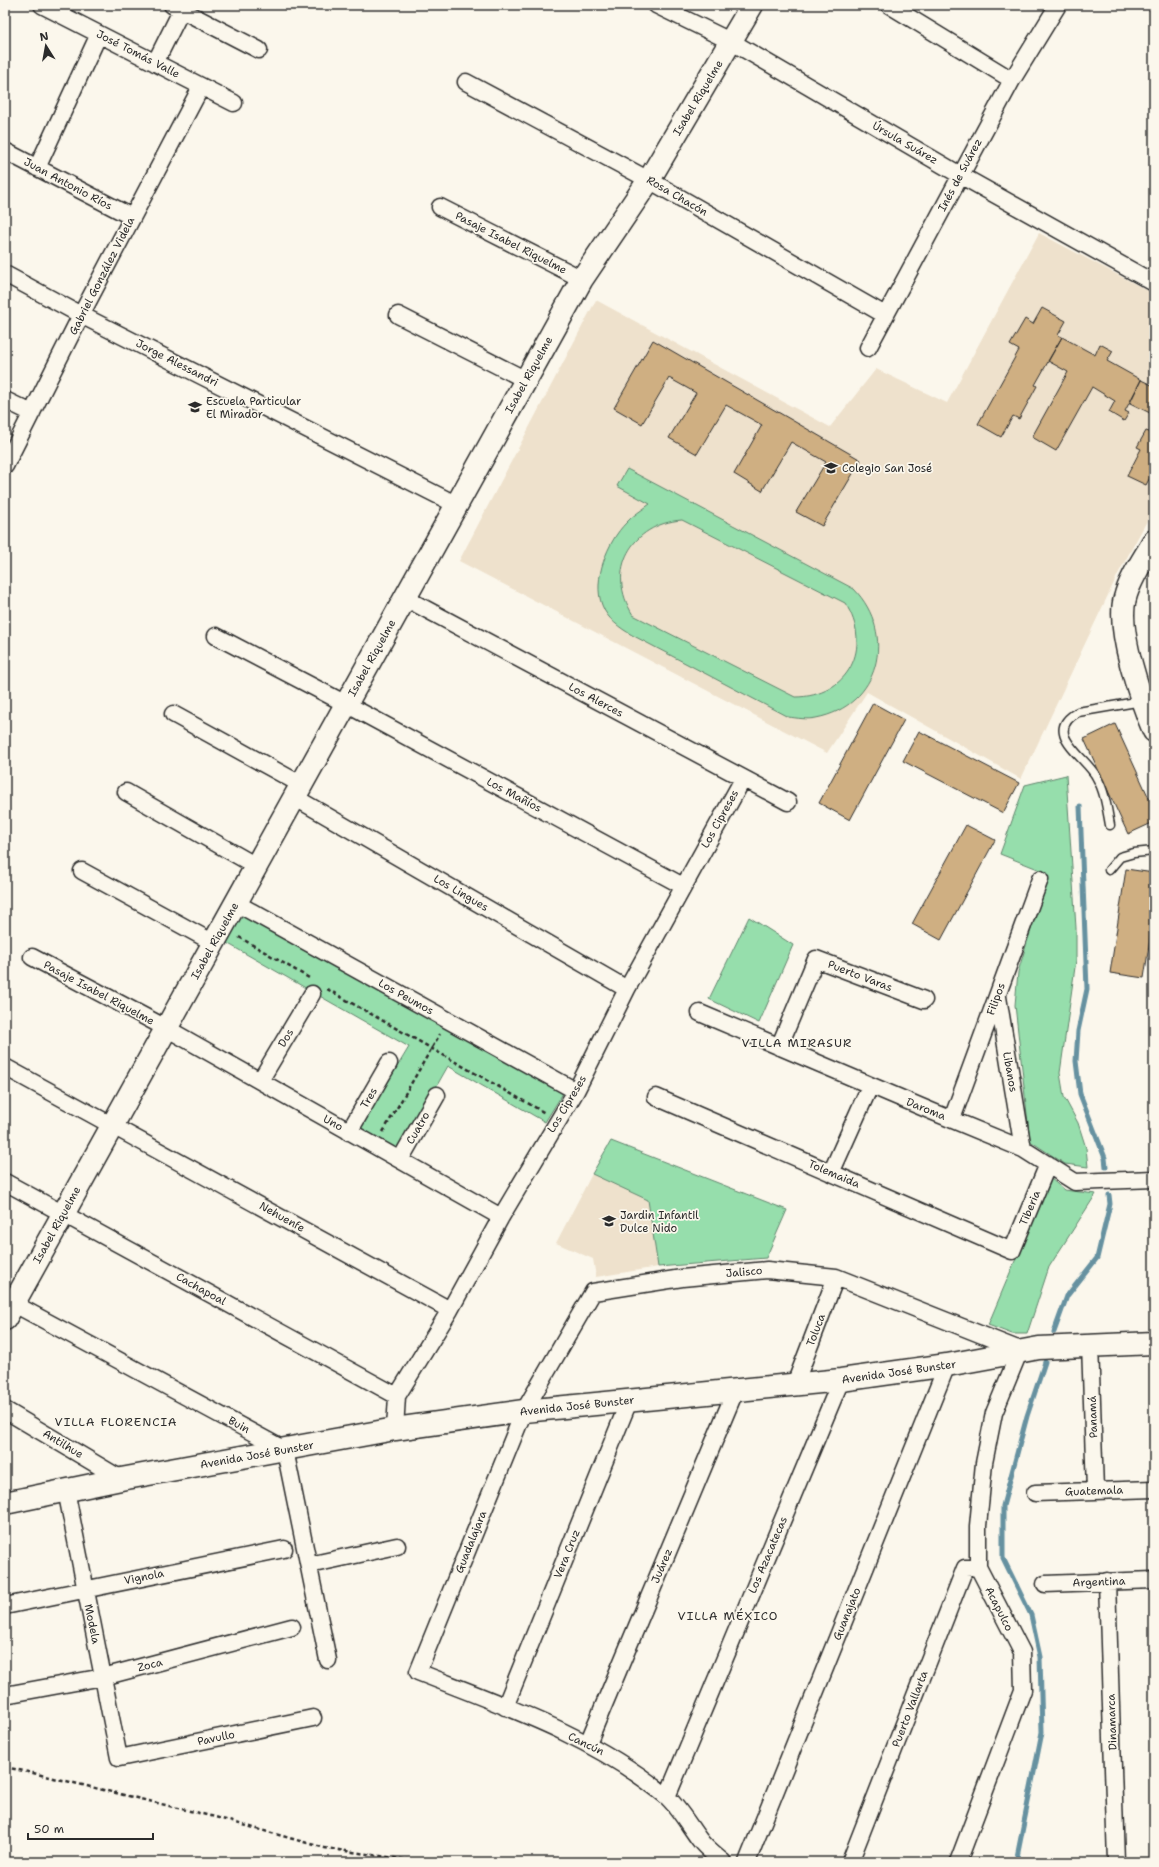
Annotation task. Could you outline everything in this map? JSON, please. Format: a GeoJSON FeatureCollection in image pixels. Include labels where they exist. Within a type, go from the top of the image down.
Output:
{"type":"FeatureCollection","features":[{"type":"Feature","properties":{"kind":"street","name":"José Tomás Valle"},"geometry":{"type":"LineString","coordinates":[[42,5],[234,103]]}},
{"type":"Feature","properties":{"kind":"street","name":"Úrsula Suárez"},"geometry":{"type":"LineString","coordinates":[[656,5],[732,42],[960,176],[1154,283]]}},
{"type":"Feature","properties":{"kind":"street","name":"Isabel Riquelme"},"geometry":{"type":"LineString","coordinates":[[8,1307],[64,1214],[582,279],[649,180],[732,42],[752,5]]}},
{"type":"Feature","properties":{"kind":"street"},"geometry":{"type":"LineString","coordinates":[[889,5],[1012,80]]}},
{"type":"Feature","properties":{"kind":"street","name":"Inés de Suárez"},"geometry":{"type":"LineString","coordinates":[[868,348],[1012,80],[1058,5]]}},
{"type":"Feature","properties":{"kind":"street"},"geometry":{"type":"LineString","coordinates":[[155,63],[179,7],[259,50]]}},
{"type":"Feature","properties":{"kind":"street"},"geometry":{"type":"LineString","coordinates":[[38,168],[100,34]]}},
{"type":"Feature","properties":{"kind":"street","name":"Rosa Chacón"},"geometry":{"type":"LineString","coordinates":[[466,82],[649,180],[885,315]]}},
{"type":"Feature","properties":{"kind":"street","name":"Gabriel González Videla"},"geometry":{"type":"LineString","coordinates":[[5,466],[81,315],[201,87]]}},
{"type":"Feature","properties":{"kind":"street","name":"Juan Antonio Ríos"},"geometry":{"type":"LineString","coordinates":[[5,151],[132,217]]}},
{"type":"Feature","properties":{"kind":"street","name":"Pasaje Isabel Riquelme"},"geometry":{"type":"LineString","coordinates":[[440,207],[582,279]]}},
{"type":"Feature","properties":{"kind":"street","name":"Jorge Alessandri"},"geometry":{"type":"LineString","coordinates":[[5,274],[81,315],[457,505]]}},
{"type":"Feature","properties":{"kind":"street"},"geometry":{"type":"LineString","coordinates":[[398,315],[526,380]]}},
{"type":"Feature","properties":{"kind":"street"},"geometry":{"type":"LineString","coordinates":[[5,400],[32,413]]}},
{"type":"Feature","properties":{"kind":"street"},"geometry":{"type":"LineString","coordinates":[[1153,725],[1143,701],[1133,668],[1122,616],[1125,598],[1131,583],[1154,541]]}},
{"type":"Feature","properties":{"kind":"street","name":"Los Alerces"},"geometry":{"type":"LineString","coordinates":[[405,598],[788,802]]}},
{"type":"Feature","properties":{"kind":"street"},"geometry":{"type":"LineString","coordinates":[[216,636],[346,704]]}},
{"type":"Feature","properties":{"kind":"street","name":"Los Mañíos"},"geometry":{"type":"LineString","coordinates":[[346,704],[683,886]]}},
{"type":"Feature","properties":{"kind":"street"},"geometry":{"type":"LineString","coordinates":[[173,714],[298,791]]}},
{"type":"Feature","properties":{"kind":"street","name":"Los Cipreses"},"geometry":{"type":"LineString","coordinates":[[395,1429],[397,1396],[450,1310],[501,1217],[557,1120],[576,1091],[627,989],[743,779]]}},
{"type":"Feature","properties":{"kind":"street","name":"Los Lingues"},"geometry":{"type":"LineString","coordinates":[[298,791],[627,989]]}},
{"type":"Feature","properties":{"kind":"street"},"geometry":{"type":"LineString","coordinates":[[126,792],[256,866]]}},
{"type":"Feature","properties":{"kind":"street"},"geometry":{"type":"LineString","coordinates":[[82,871],[218,936]]}},
{"type":"Feature","properties":{"kind":"street","name":"Filipos"},"geometry":{"type":"LineString","coordinates":[[952,1119],[1040,879]]}},
{"type":"Feature","properties":{"kind":"street","name":"Los Peumos"},"geometry":{"type":"LineString","coordinates":[[236,903],[576,1091]]}},
{"type":"Feature","properties":{"kind":"street","name":"Pasaje Isabel Riquelme"},"geometry":{"type":"LineString","coordinates":[[32,957],[166,1028]]}},
{"type":"Feature","properties":{"kind":"street","name":"Puerto Varas"},"geometry":{"type":"LineString","coordinates":[[779,1046],[816,959],[924,1000]]}},
{"type":"Feature","properties":{"kind":"street","name":"Dos"},"geometry":{"type":"LineString","coordinates":[[260,1081],[315,986]]}},
{"type":"Feature","properties":{"kind":"street","name":"Libanos"},"geometry":{"type":"LineString","coordinates":[[998,995],[1024,1149]]}},
{"type":"Feature","properties":{"kind":"street","name":"Daroma"},"geometry":{"type":"LineString","coordinates":[[700,1013],[870,1086],[1024,1149],[1075,1182],[1154,1179]]}},
{"type":"Feature","properties":{"kind":"street","name":"Uno"},"geometry":{"type":"LineString","coordinates":[[166,1028],[501,1217]]}},
{"type":"Feature","properties":{"kind":"street","name":"Tres"},"geometry":{"type":"LineString","coordinates":[[349,1132],[389,1064]]}},
{"type":"Feature","properties":{"kind":"street","name":"Nehuenfe"},"geometry":{"type":"LineString","coordinates":[[5,1067],[113,1124],[450,1310]]}},
{"type":"Feature","properties":{"kind":"street"},"geometry":{"type":"LineString","coordinates":[[831,1173],[870,1086]]}},
{"type":"Feature","properties":{"kind":"street","name":"Cuatro"},"geometry":{"type":"LineString","coordinates":[[400,1160],[437,1096]]}},
{"type":"Feature","properties":{"kind":"street","name":"Tolemaida"},"geometry":{"type":"LineString","coordinates":[[656,1097],[1012,1251]]}},
{"type":"Feature","properties":{"kind":"street","name":"Tiberia"},"geometry":{"type":"LineString","coordinates":[[1012,1251],[1048,1164]]}},
{"type":"Feature","properties":{"kind":"street","name":"Cachapoal"},"geometry":{"type":"LineString","coordinates":[[5,1182],[397,1396]]}},
{"type":"Feature","properties":{"kind":"street","name":"Jalisco"},"geometry":{"type":"LineString","coordinates":[[524,1411],[593,1292],[682,1278],[767,1270],[836,1277],[1020,1350]]}},
{"type":"Feature","properties":{"kind":"street","name":"Toluca"},"geometry":{"type":"LineString","coordinates":[[795,1384],[836,1277]]}},
{"type":"Feature","properties":{"kind":"street","name":"Buin"},"geometry":{"type":"LineString","coordinates":[[8,1307],[285,1450]]}},
{"type":"Feature","properties":{"kind":"street","name":"Avenida José Bunster"},"geometry":{"type":"LineString","coordinates":[[5,1503],[120,1479],[395,1429],[524,1411],[736,1389],[841,1380],[947,1365],[1020,1350],[1090,1344],[1154,1343]]}},
{"type":"Feature","properties":{"kind":"street","name":"Panamá"},"geometry":{"type":"LineString","coordinates":[[1090,1344],[1095,1490]]}},
{"type":"Feature","properties":{"kind":"street","name":"Acapulco"},"geometry":{"type":"LineString","coordinates":[[958,1862],[1023,1690],[1022,1652],[978,1566],[978,1526],[984,1463],[994,1412],[1020,1350]]}},
{"type":"Feature","properties":{"kind":"street","name":"Guanajato"},"geometry":{"type":"LineString","coordinates":[[747,1862],[947,1365]]}},
{"type":"Feature","properties":{"kind":"street","name":"Los Azacatecas"},"geometry":{"type":"LineString","coordinates":[[667,1797],[841,1380]]}},
{"type":"Feature","properties":{"kind":"street","name":"Juárez"},"geometry":{"type":"LineString","coordinates":[[588,1743],[736,1389]]}},
{"type":"Feature","properties":{"kind":"street","name":"Vera Cruz"},"geometry":{"type":"LineString","coordinates":[[505,1707],[629,1401]]}},
{"type":"Feature","properties":{"kind":"street","name":"Antilhue"},"geometry":{"type":"LineString","coordinates":[[5,1410],[120,1479]]}},
{"type":"Feature","properties":{"kind":"street","name":"Guadalajara"},"geometry":{"type":"LineString","coordinates":[[418,1672],[524,1411]]}},
{"type":"Feature","properties":{"kind":"street"},"geometry":{"type":"LineString","coordinates":[[285,1450],[328,1660]]}},
{"type":"Feature","properties":{"kind":"street","name":"Guatemala"},"geometry":{"type":"LineString","coordinates":[[1035,1493],[1154,1489]]}},
{"type":"Feature","properties":{"kind":"street","name":"Modela"},"geometry":{"type":"LineString","coordinates":[[66,1490],[119,1758]]}},
{"type":"Feature","properties":{"kind":"street"},"geometry":{"type":"LineString","coordinates":[[309,1565],[397,1546]]}},
{"type":"Feature","properties":{"kind":"street","name":"Vignola"},"geometry":{"type":"LineString","coordinates":[[5,1606],[284,1550]]}},
{"type":"Feature","properties":{"kind":"street","name":"Puerto Vallarta"},"geometry":{"type":"LineString","coordinates":[[850,1862],[965,1568],[978,1566]]}},
{"type":"Feature","properties":{"kind":"street","name":"Argentina"},"geometry":{"type":"LineString","coordinates":[[1045,1584],[1154,1580]]}},
{"type":"Feature","properties":{"kind":"street","name":"Dinamarca"},"geometry":{"type":"LineString","coordinates":[[1107,1581],[1116,1862]]}},
{"type":"Feature","properties":{"kind":"street","name":"Zoca"},"geometry":{"type":"LineString","coordinates":[[5,1695],[103,1678],[292,1626]]}},
{"type":"Feature","properties":{"kind":"street","name":"Cancún"},"geometry":{"type":"LineString","coordinates":[[418,1672],[505,1707],[588,1743],[611,1756],[667,1797],[700,1841],[723,1862]]}},
{"type":"Feature","properties":{"kind":"street","name":"Pavullo"},"geometry":{"type":"LineString","coordinates":[[119,1758],[313,1718]]}},
{"type":"Feature","properties":{"kind":"lane"},"geometry":{"type":"LineString","coordinates":[[1110,825],[1102,786],[1090,766],[1070,748],[1064,734],[1064,727],[1072,716],[1078,712],[1143,701]]}},
{"type":"Feature","properties":{"kind":"lane"},"geometry":{"type":"LineString","coordinates":[[1109,870],[1120,857],[1134,853],[1154,851]]}},
{"type":"Feature","properties":{"kind":"path"},"geometry":{"type":"LineString","coordinates":[[218,936],[315,986],[557,1120]]}},
{"type":"Feature","properties":{"kind":"path"},"geometry":{"type":"LineString","coordinates":[[374,1146],[448,1020]]}},
{"type":"Feature","properties":{"kind":"path"},"geometry":{"type":"LineString","coordinates":[[5,1767],[215,1817],[325,1848],[422,1862]]}},
{"type":"Feature","properties":{"kind":"shaded area","name":"Colegio San José"},"geometry":{"type":"Polygon","coordinates":[[[1039,233],[1154,294],[1154,508],[1118,574],[1021,779],[867,692],[827,753],[459,561],[596,300],[830,427],[876,369],[947,403],[1039,233]]]}},
{"type":"Feature","properties":{"kind":"shaded area","name":"Jardin Infantil Dulce Nido"},"geometry":{"type":"Polygon","coordinates":[[[592,1174],[648,1200],[658,1267],[596,1277],[593,1259],[556,1243],[592,1174]]]}},
{"type":"Feature","properties":{"kind":"green space"},"geometry":{"type":"Polygon","coordinates":[[[627,469],[854,589],[867,607],[875,626],[878,646],[875,666],[867,684],[855,699],[838,711],[813,719],[788,717],[632,635],[614,623],[604,610],[599,595],[600,573],[608,550],[619,531],[626,523],[650,504],[617,486],[627,469]],[[682,520],[664,523],[649,530],[637,540],[628,552],[623,567],[622,582],[625,598],[633,615],[795,697],[814,695],[829,688],[842,679],[851,666],[856,652],[857,636],[853,620],[845,603],[682,520]]]}},
{"type":"Feature","properties":{"kind":"green space"},"geometry":{"type":"Polygon","coordinates":[[[1066,775],[1076,928],[1076,960],[1060,1073],[1064,1097],[1078,1123],[1086,1148],[1088,1167],[1065,1164],[1030,1141],[1015,1005],[1018,972],[1048,873],[1000,854],[1025,785],[1066,775]]]}},
{"type":"Feature","properties":{"kind":"green space"},"geometry":{"type":"Polygon","coordinates":[[[242,912],[565,1090],[545,1122],[448,1066],[399,1152],[356,1129],[393,1065],[397,1067],[409,1047],[225,942],[242,912]]]}},
{"type":"Feature","properties":{"kind":"green space"},"geometry":{"type":"Polygon","coordinates":[[[749,917],[793,945],[759,1023],[709,999],[749,917]]]}},
{"type":"Feature","properties":{"kind":"green space"},"geometry":{"type":"Polygon","coordinates":[[[611,1141],[787,1210],[766,1258],[658,1267],[648,1200],[592,1174],[611,1141]]]}},
{"type":"Feature","properties":{"kind":"green space"},"geometry":{"type":"Polygon","coordinates":[[[1050,1178],[1064,1190],[1096,1194],[1049,1267],[1027,1334],[1012,1334],[988,1325],[1050,1178]]]}},
{"type":"Feature","properties":{"kind":"building"},"geometry":{"type":"Polygon","coordinates":[[[1042,308],[1066,321],[1058,335],[1062,337],[1035,385],[1037,386],[1019,419],[1013,416],[1001,437],[978,424],[1019,350],[1010,345],[1025,319],[1033,324],[1042,308]]]}},
{"type":"Feature","properties":{"kind":"building"},"geometry":{"type":"Polygon","coordinates":[[[1062,337],[1095,355],[1100,344],[1113,351],[1107,361],[1141,380],[1125,411],[1129,413],[1124,421],[1109,412],[1115,401],[1092,387],[1056,451],[1032,437],[1068,372],[1048,361],[1062,337]]]}},
{"type":"Feature","properties":{"kind":"building"},"geometry":{"type":"Polygon","coordinates":[[[653,340],[861,460],[822,526],[796,512],[826,462],[791,442],[762,491],[734,474],[762,425],[726,405],[697,454],[669,438],[696,393],[669,378],[642,424],[614,408],[653,340]]]}},
{"type":"Feature","properties":{"kind":"building"},"geometry":{"type":"Polygon","coordinates":[[[1141,380],[1154,386],[1154,419],[1150,417],[1152,414],[1130,403],[1141,380]]]}},
{"type":"Feature","properties":{"kind":"building"},"geometry":{"type":"Polygon","coordinates":[[[1154,429],[1154,470],[1146,485],[1127,476],[1141,449],[1137,447],[1146,431],[1152,433],[1154,429]]]}},
{"type":"Feature","properties":{"kind":"building"},"geometry":{"type":"Polygon","coordinates":[[[873,703],[904,720],[850,820],[819,803],[873,703]]]}},
{"type":"Feature","properties":{"kind":"building"},"geometry":{"type":"Polygon","coordinates":[[[1115,724],[1154,809],[1154,822],[1128,834],[1084,739],[1115,724]]]}},
{"type":"Feature","properties":{"kind":"building"},"geometry":{"type":"Polygon","coordinates":[[[919,731],[1019,783],[1003,813],[903,761],[919,731]]]}},
{"type":"Feature","properties":{"kind":"building"},"geometry":{"type":"Polygon","coordinates":[[[966,825],[995,840],[941,940],[912,924],[966,825]]]}},
{"type":"Feature","properties":{"kind":"building"},"geometry":{"type":"Polygon","coordinates":[[[1126,869],[1154,873],[1154,913],[1144,978],[1110,973],[1126,869]]]}},
{"type":"Feature","properties":{"kind":"waterway"},"geometry":{"type":"LineString","coordinates":[[1080,806],[1087,989],[1078,1031],[1076,1061],[1080,1094],[1105,1158],[1106,1167]]}},
{"type":"Feature","properties":{"kind":"waterway"},"geometry":{"type":"LineString","coordinates":[[1054,1332],[1067,1296],[1097,1258],[1110,1204],[1109,1195]]}},
{"type":"Feature","properties":{"kind":"waterway"},"geometry":{"type":"LineString","coordinates":[[1016,1862],[1042,1732],[1040,1657],[1031,1615],[1003,1558],[1003,1506],[1027,1416],[1045,1362]]}},
{"type":"Feature","properties":{"kind":"place","name":"Escuela Particular El Mirador"},"geometry":{"type":"Point","coordinates":[195,407]}},
{"type":"Feature","properties":{"kind":"place","name":"Colegio San José"},"geometry":{"type":"Point","coordinates":[831,468]}},
{"type":"Feature","properties":{"kind":"place","name":"Jardin Infantil Dulce Nido"},"geometry":{"type":"Point","coordinates":[609,1221]}},
{"type":"Feature","properties":{"kind":"district","name":"VILLA MIRASUR"},"geometry":{"type":"Point","coordinates":[797,1043]}},
{"type":"Feature","properties":{"kind":"district","name":"VILLA FLORENCIA"},"geometry":{"type":"Point","coordinates":[116,1422]}},
{"type":"Feature","properties":{"kind":"district","name":"VILLA MÉXICO"},"geometry":{"type":"Point","coordinates":[728,1616]}}]}
